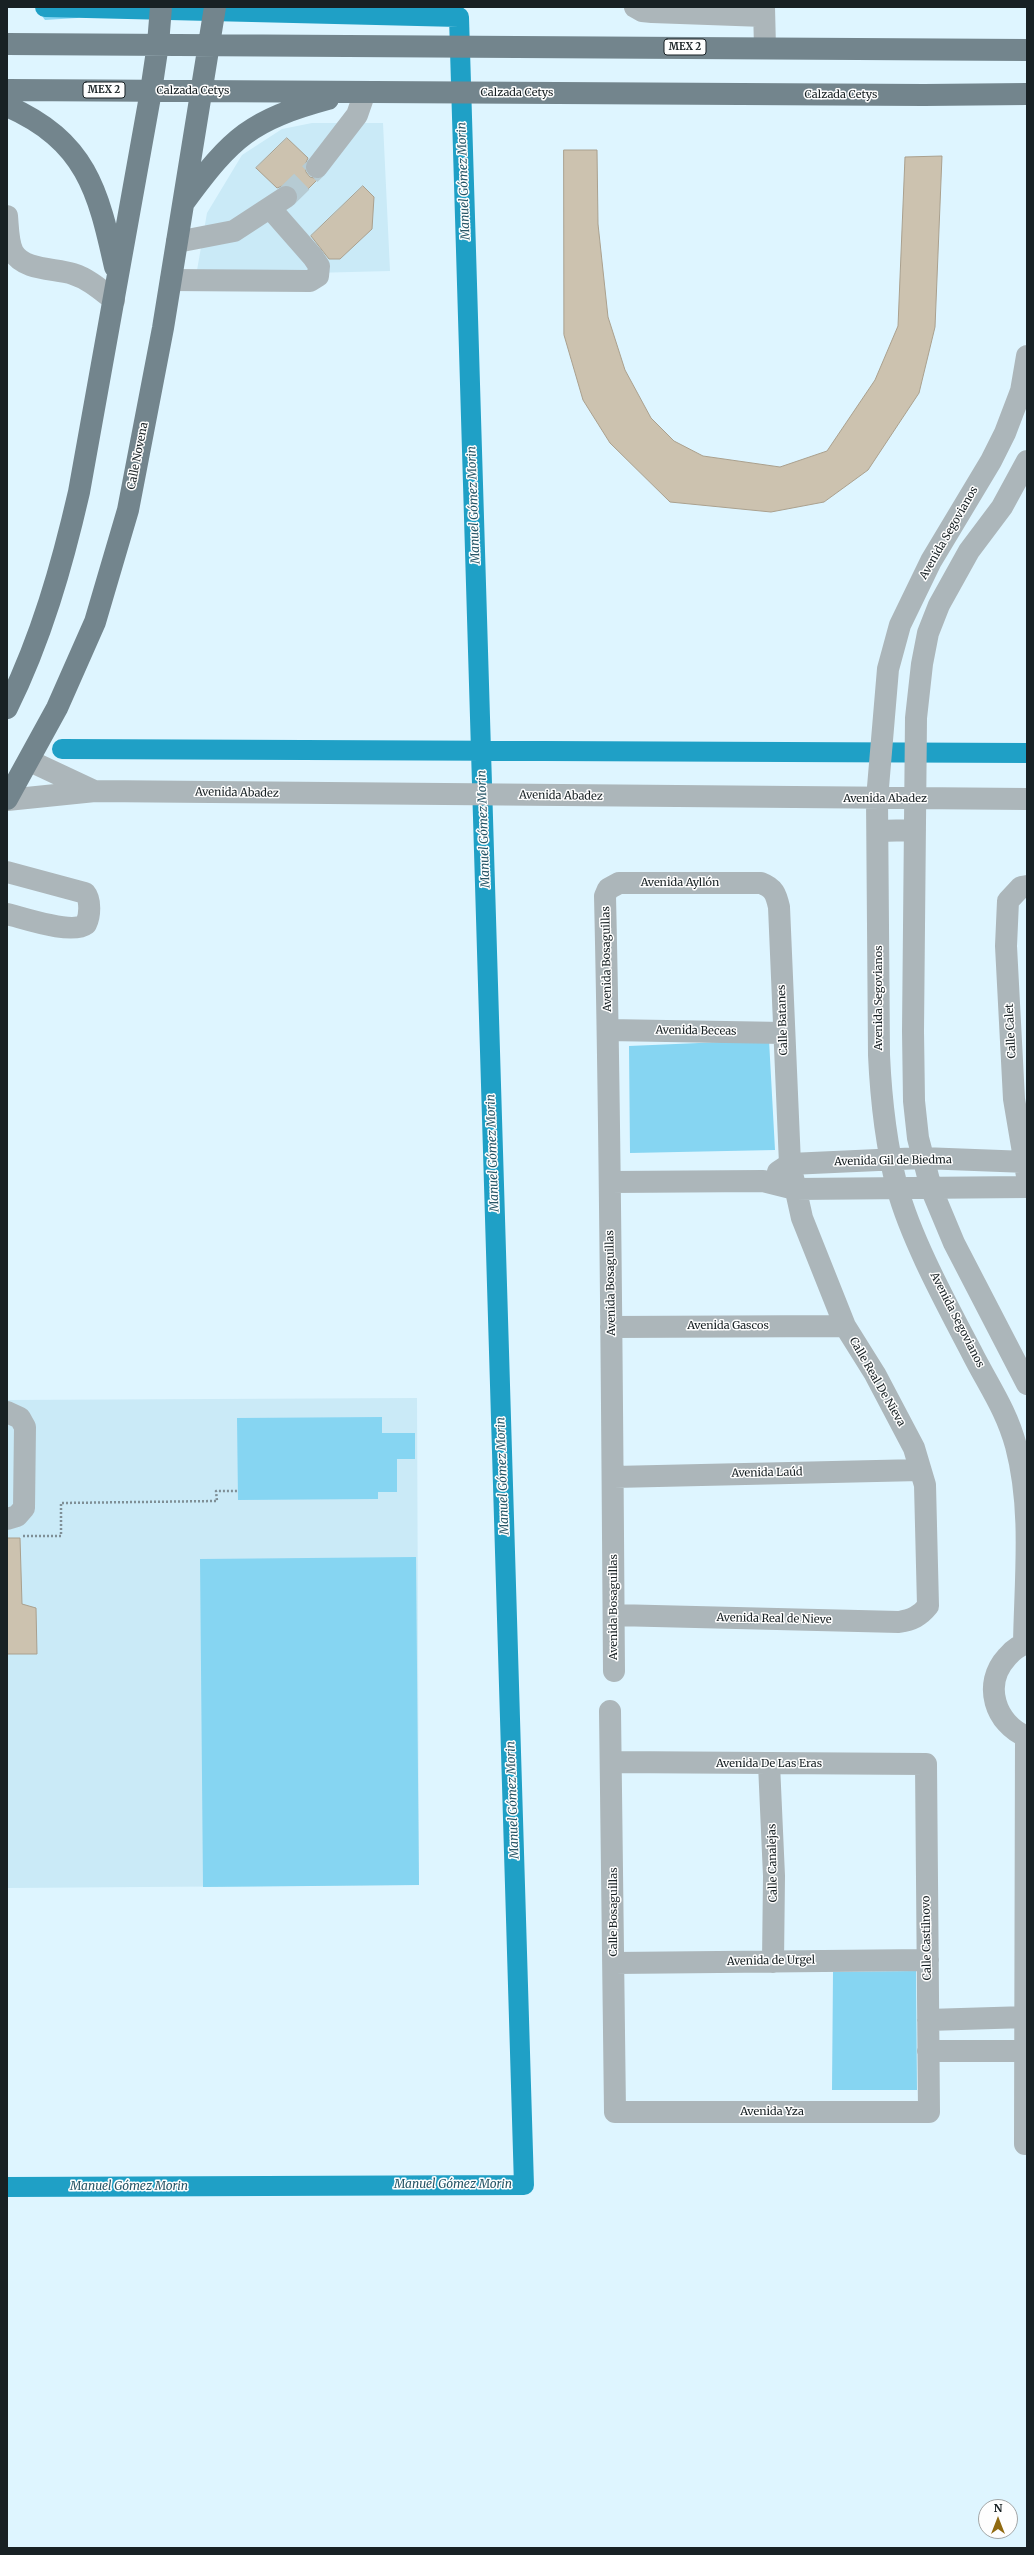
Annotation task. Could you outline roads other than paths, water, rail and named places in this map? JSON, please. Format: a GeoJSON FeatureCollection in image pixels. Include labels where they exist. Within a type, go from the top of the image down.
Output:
{"type":"FeatureCollection","features":[{"type":"Feature","properties":{"kind":"main road"},"geometry":{"type":"LineString","coordinates":[[7,706],[43,625],[66,549],[79,492],[158,44],[160,7]]}},
{"type":"Feature","properties":{"kind":"main road","name":"Calle Novena"},"geometry":{"type":"LineString","coordinates":[[7,800],[30,761],[57,708],[95,622],[125,518],[171,280],[215,7]]}},
{"type":"Feature","properties":{"kind":"main road","name":"MEX 2"},"geometry":{"type":"LineString","coordinates":[[7,44],[1027,50]]}},
{"type":"Feature","properties":{"kind":"main road","name":"Calzada Cetys"},"geometry":{"type":"LineString","coordinates":[[7,90],[924,95],[1027,94]]}},
{"type":"Feature","properties":{"kind":"main road"},"geometry":{"type":"LineString","coordinates":[[182,205],[214,162],[232,142],[263,121],[291,109],[360,92]]}},
{"type":"Feature","properties":{"kind":"main road"},"geometry":{"type":"LineString","coordinates":[[7,106],[49,130],[74,153],[89,175],[107,230],[118,277]]}},
{"type":"Feature","properties":{"kind":"street"},"geometry":{"type":"LineString","coordinates":[[636,7],[642,11],[652,12],[764,11],[765,48]]}},
{"type":"Feature","properties":{"kind":"street"},"geometry":{"type":"LineString","coordinates":[[317,167],[357,115],[360,92]]}},
{"type":"Feature","properties":{"kind":"street"},"geometry":{"type":"LineString","coordinates":[[171,280],[310,281],[318,276],[319,266],[278,202],[234,231],[177,242]]}},
{"type":"Feature","properties":{"kind":"street"},"geometry":{"type":"LineString","coordinates":[[7,216],[12,251],[16,256],[36,266],[72,274],[94,284],[114,300]]}},
{"type":"Feature","properties":{"kind":"street","name":"Avenida Segovianos"},"geometry":{"type":"LineString","coordinates":[[1026,1644],[1025,1511],[1023,1479],[1016,1446],[1006,1414],[971,1353],[920,1246],[898,1188],[891,1159],[881,1096],[879,1055],[879,877],[877,789],[888,669],[900,625],[930,561],[992,461],[1006,433],[1021,391],[1027,356]]}},
{"type":"Feature","properties":{"kind":"street"},"geometry":{"type":"LineString","coordinates":[[1027,461],[1002,507],[969,551],[939,605],[928,633],[922,664],[917,714],[914,877],[914,1100],[922,1158],[931,1188],[954,1243],[1027,1384]]}},
{"type":"Feature","properties":{"kind":"street"},"geometry":{"type":"LineString","coordinates":[[883,717],[917,714]]}},
{"type":"Feature","properties":{"kind":"street","name":"Avenida Abadez"},"geometry":{"type":"LineString","coordinates":[[30,761],[95,791]]}},
{"type":"Feature","properties":{"kind":"street","name":"Avenida Abadez"},"geometry":{"type":"LineString","coordinates":[[7,800],[95,791],[877,789],[915,790],[1027,799]]}},
{"type":"Feature","properties":{"kind":"street"},"geometry":{"type":"LineString","coordinates":[[878,831],[915,830]]}},
{"type":"Feature","properties":{"kind":"street"},"geometry":{"type":"LineString","coordinates":[[7,872],[85,893],[88,897],[88,919],[86,924],[77,928],[62,927],[7,914]]}},
{"type":"Feature","properties":{"kind":"street"},"geometry":{"type":"LineString","coordinates":[[879,877],[914,877]]}},
{"type":"Feature","properties":{"kind":"street","name":"Avenida Ayllón"},"geometry":{"type":"LineString","coordinates":[[605,896],[608,889],[619,883],[761,884]]}},
{"type":"Feature","properties":{"kind":"street","name":"Calle Batanes"},"geometry":{"type":"LineString","coordinates":[[761,884],[770,886],[776,894],[779,907],[790,1164]]}},
{"type":"Feature","properties":{"kind":"street","name":"Calle Calet"},"geometry":{"type":"LineString","coordinates":[[1026,1167],[1014,1099],[1020,1039],[1006,946],[1008,901],[1021,887],[1027,886]]}},
{"type":"Feature","properties":{"kind":"street","name":"Avenida Bosaguillas"},"geometry":{"type":"LineString","coordinates":[[605,896],[614,1477],[614,1671]]}},
{"type":"Feature","properties":{"kind":"street","name":"Avenida Beceas"},"geometry":{"type":"LineString","coordinates":[[608,1030],[784,1032]]}},
{"type":"Feature","properties":{"kind":"street","name":"Avenida Gil de Biedma"},"geometry":{"type":"LineString","coordinates":[[763,1181],[790,1164],[922,1158],[1026,1167]]}},
{"type":"Feature","properties":{"kind":"street","name":"Calle Real De Nieva"},"geometry":{"type":"LineString","coordinates":[[790,1164],[802,1218],[817,1260],[845,1326],[875,1374],[914,1448],[925,1485],[928,1606]]}},
{"type":"Feature","properties":{"kind":"street"},"geometry":{"type":"LineString","coordinates":[[610,1182],[763,1181],[795,1189],[1027,1187]]}},
{"type":"Feature","properties":{"kind":"street","name":"Avenida Gascos"},"geometry":{"type":"LineString","coordinates":[[611,1327],[845,1326]]}},
{"type":"Feature","properties":{"kind":"street"},"geometry":{"type":"LineString","coordinates":[[7,1412],[20,1418],[25,1427],[16,1448],[16,1483],[24,1508],[17,1516],[11,1528]]}},
{"type":"Feature","properties":{"kind":"street","name":"Avenida Laúd"},"geometry":{"type":"LineString","coordinates":[[614,1477],[920,1470]]}},
{"type":"Feature","properties":{"kind":"street","name":"Avenida Real de Nieve"},"geometry":{"type":"LineString","coordinates":[[614,1616],[899,1622],[912,1620],[923,1613],[928,1606]]}},
{"type":"Feature","properties":{"kind":"street"},"geometry":{"type":"LineString","coordinates":[[1025,2144],[1026,1737],[1013,1730],[1002,1719],[995,1706],[993,1691],[995,1676],[1001,1663],[1012,1652],[1026,1644]]}},
{"type":"Feature","properties":{"kind":"street","name":"Calle Bosaguillas"},"geometry":{"type":"LineString","coordinates":[[610,1711],[612,1762],[616,2112]]}},
{"type":"Feature","properties":{"kind":"street","name":"Avenida De Las Eras"},"geometry":{"type":"LineString","coordinates":[[612,1762],[926,1764]]}},
{"type":"Feature","properties":{"kind":"street","name":"Calle Canalejas"},"geometry":{"type":"LineString","coordinates":[[769,1764],[774,1876],[773,1962]]}},
{"type":"Feature","properties":{"kind":"street","name":"Calle Castilnovo"},"geometry":{"type":"LineString","coordinates":[[926,1764],[929,2112]]}},
{"type":"Feature","properties":{"kind":"street","name":"Avenida de Urgel"},"geometry":{"type":"LineString","coordinates":[[614,1963],[773,1962],[844,1959],[928,1960]]}},
{"type":"Feature","properties":{"kind":"street"},"geometry":{"type":"LineString","coordinates":[[928,2020],[1026,2017]]}},
{"type":"Feature","properties":{"kind":"street"},"geometry":{"type":"LineString","coordinates":[[928,2051],[1026,2051]]}},
{"type":"Feature","properties":{"kind":"street","name":"Avenida Yza"},"geometry":{"type":"LineString","coordinates":[[616,2112],[929,2112]]}},
{"type":"Feature","properties":{"kind":"waterway","name":"Manuel Gómez Morin"},"geometry":{"type":"LineString","coordinates":[[7,2187],[524,2185],[459,17],[45,7]]}},
{"type":"Feature","properties":{"kind":"waterway"},"geometry":{"type":"LineString","coordinates":[[62,749],[1027,753]]}},
{"type":"Feature","properties":{"kind":"tunnel"},"geometry":{"type":"LineString","coordinates":[[286,197],[317,167]]}}]}
